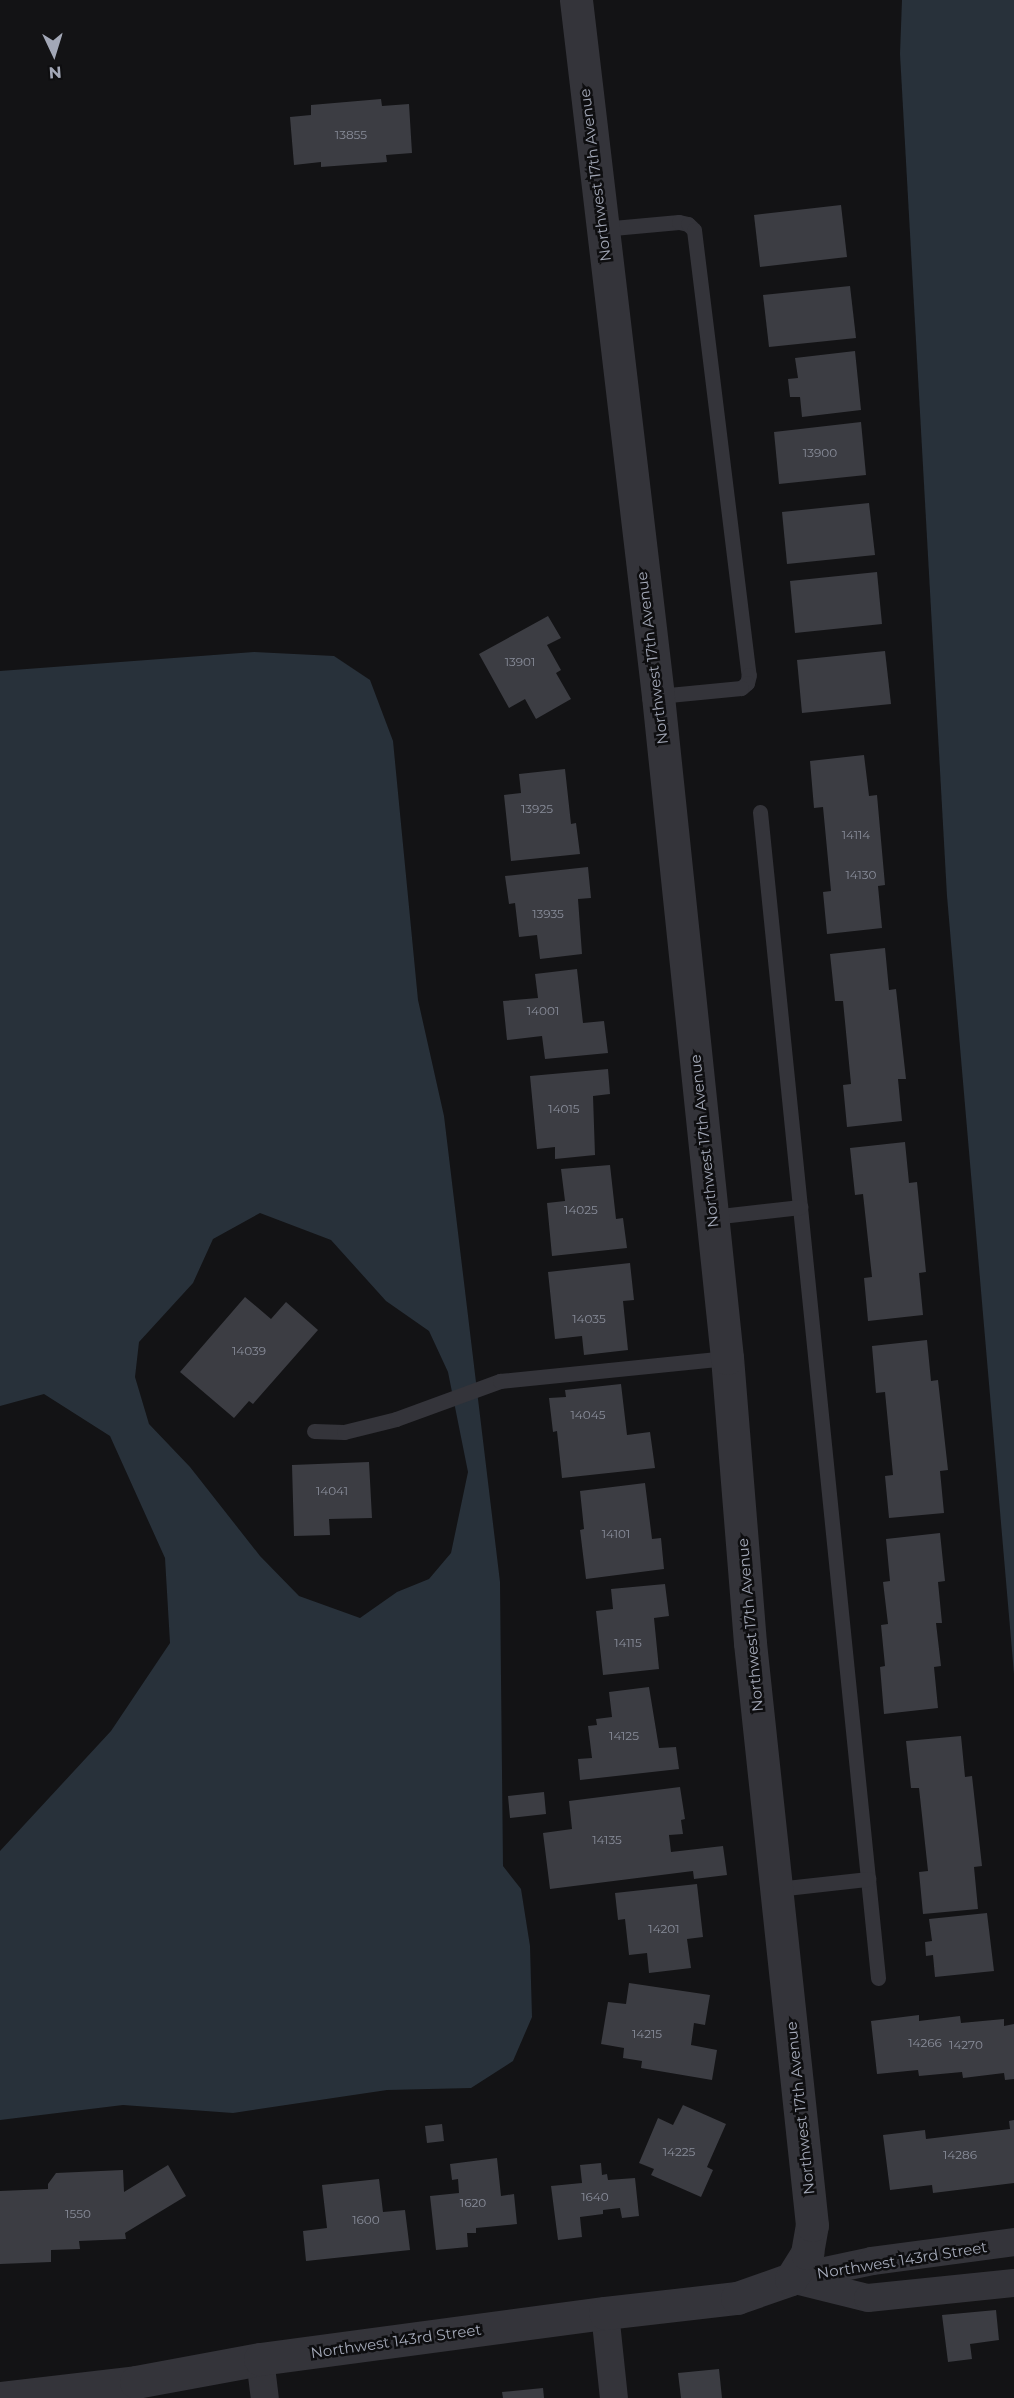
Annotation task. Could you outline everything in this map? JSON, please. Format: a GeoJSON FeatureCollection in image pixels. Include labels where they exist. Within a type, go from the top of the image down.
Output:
{"type":"FeatureCollection","features":[{"type":"Feature","properties":{"kind":"street","name":"Northwest 17th Avenue"},"geometry":{"type":"LineString","coordinates":[[576,0],[658,696],[727,1358],[750,1643],[812,2225],[807,2253],[791,2279]]}},
{"type":"Feature","properties":{"kind":"street","name":"Northwest 143rd Street"},"geometry":{"type":"LineString","coordinates":[[0,2398],[132,2390],[260,2359],[605,2313],[737,2298],[791,2279],[872,2261],[1014,2242]]}},
{"type":"Feature","properties":{"kind":"street","name":"Northwest 143rd Street"},"geometry":{"type":"LineString","coordinates":[[791,2279],[868,2298],[1014,2283]]}},
{"type":"Feature","properties":{"kind":"street"},"geometry":{"type":"LineString","coordinates":[[605,2313],[614,2398]]}},
{"type":"Feature","properties":{"kind":"street"},"geometry":{"type":"LineString","coordinates":[[260,2359],[265,2398]]}},
{"type":"Feature","properties":{"kind":"lane"},"geometry":{"type":"LineString","coordinates":[[602,229],[679,222],[688,224],[694,230],[749,675],[747,683],[741,688],[658,696]]}},
{"type":"Feature","properties":{"kind":"lane"},"geometry":{"type":"LineString","coordinates":[[760,812],[878,1978]]}},
{"type":"Feature","properties":{"kind":"lane"},"geometry":{"type":"LineString","coordinates":[[712,1217],[800,1207]]}},
{"type":"Feature","properties":{"kind":"lane"},"geometry":{"type":"LineString","coordinates":[[314,1431],[344,1432],[396,1419],[444,1399],[500,1381],[727,1358]]}},
{"type":"Feature","properties":{"kind":"lane"},"geometry":{"type":"LineString","coordinates":[[777,1889],[868,1879]]}},
{"type":"Feature","properties":{"kind":"shaded area"},"geometry":{"type":"Polygon","coordinates":[[[902,0],[1014,0],[1014,1674],[947,896],[900,54],[902,0]]]}},
{"type":"Feature","properties":{"kind":"shaded area"},"geometry":{"type":"Polygon","coordinates":[[[254,652],[334,656],[370,680],[393,741],[418,1000],[444,1116],[500,1582],[503,1866],[521,1889],[530,1946],[532,2017],[513,2061],[471,2088],[387,2090],[233,2113],[123,2105],[0,2120],[0,1851],[111,1731],[170,1643],[165,1558],[110,1436],[44,1394],[0,1406],[0,671],[254,652]],[[260,1213],[213,1239],[193,1283],[139,1342],[135,1377],[149,1424],[190,1467],[260,1556],[299,1596],[360,1618],[397,1592],[429,1579],[451,1553],[468,1472],[448,1372],[429,1331],[386,1301],[331,1240],[260,1213]]]}},
{"type":"Feature","properties":{"kind":"building"},"geometry":{"type":"Polygon","coordinates":[[[381,99],[382,106],[409,104],[412,153],[386,155],[387,162],[321,167],[321,162],[294,165],[290,117],[311,115],[311,105],[381,99]]]}},
{"type":"Feature","properties":{"kind":"building"},"geometry":{"type":"Polygon","coordinates":[[[841,205],[847,257],[760,267],[754,215],[841,205]]]}},
{"type":"Feature","properties":{"kind":"building"},"geometry":{"type":"Polygon","coordinates":[[[850,286],[856,338],[769,347],[763,295],[850,286]]]}},
{"type":"Feature","properties":{"kind":"building"},"geometry":{"type":"Polygon","coordinates":[[[855,351],[861,410],[802,417],[800,397],[790,397],[788,379],[798,378],[795,358],[855,351]]]}},
{"type":"Feature","properties":{"kind":"building"},"geometry":{"type":"Polygon","coordinates":[[[861,422],[866,475],[779,484],[774,432],[861,422]]]}},
{"type":"Feature","properties":{"kind":"building"},"geometry":{"type":"Polygon","coordinates":[[[869,503],[875,555],[787,564],[782,512],[869,503]]]}},
{"type":"Feature","properties":{"kind":"building"},"geometry":{"type":"Polygon","coordinates":[[[877,572],[882,624],[795,633],[790,581],[877,572]]]}},
{"type":"Feature","properties":{"kind":"building"},"geometry":{"type":"Polygon","coordinates":[[[548,616],[561,638],[547,645],[561,670],[556,673],[571,699],[536,719],[525,699],[509,708],[479,654],[548,616]]]}},
{"type":"Feature","properties":{"kind":"building"},"geometry":{"type":"Polygon","coordinates":[[[885,651],[891,704],[802,713],[797,660],[885,651]]]}},
{"type":"Feature","properties":{"kind":"building"},"geometry":{"type":"Polygon","coordinates":[[[864,755],[869,796],[877,795],[885,885],[878,886],[882,928],[827,934],[823,892],[831,891],[823,807],[814,808],[810,761],[864,755]]]}},
{"type":"Feature","properties":{"kind":"building"},"geometry":{"type":"Polygon","coordinates":[[[565,769],[571,824],[576,823],[580,854],[511,861],[504,795],[521,793],[519,774],[565,769]]]}},
{"type":"Feature","properties":{"kind":"building"},"geometry":{"type":"Polygon","coordinates":[[[588,867],[591,898],[578,899],[582,954],[540,959],[537,935],[519,937],[515,903],[509,904],[505,876],[588,867]]]}},
{"type":"Feature","properties":{"kind":"building"},"geometry":{"type":"Polygon","coordinates":[[[885,948],[889,990],[896,989],[906,1079],[898,1079],[902,1121],[847,1127],[843,1085],[851,1084],[843,1001],[835,1001],[830,954],[885,948]]]}},
{"type":"Feature","properties":{"kind":"building"},"geometry":{"type":"Polygon","coordinates":[[[577,969],[583,1023],[604,1021],[608,1053],[545,1059],[542,1036],[507,1040],[503,1001],[538,998],[535,974],[577,969]]]}},
{"type":"Feature","properties":{"kind":"building"},"geometry":{"type":"Polygon","coordinates":[[[608,1069],[610,1094],[593,1096],[595,1155],[555,1159],[555,1147],[537,1149],[530,1076],[608,1069]]]}},
{"type":"Feature","properties":{"kind":"building"},"geometry":{"type":"Polygon","coordinates":[[[905,1142],[909,1183],[917,1182],[926,1272],[919,1273],[923,1315],[868,1321],[864,1278],[872,1277],[863,1194],[855,1195],[850,1148],[905,1142]]]}},
{"type":"Feature","properties":{"kind":"building"},"geometry":{"type":"Polygon","coordinates":[[[610,1165],[616,1219],[623,1218],[627,1248],[552,1256],[547,1203],[565,1201],[561,1169],[610,1165]]]}},
{"type":"Feature","properties":{"kind":"building"},"geometry":{"type":"Polygon","coordinates":[[[630,1263],[634,1300],[623,1301],[628,1350],[584,1355],[582,1336],[555,1339],[548,1272],[630,1263]]]}},
{"type":"Feature","properties":{"kind":"building"},"geometry":{"type":"Polygon","coordinates":[[[245,1297],[271,1319],[286,1302],[318,1330],[253,1404],[249,1401],[234,1418],[180,1372],[245,1297]]]}},
{"type":"Feature","properties":{"kind":"building"},"geometry":{"type":"Polygon","coordinates":[[[927,1340],[931,1381],[938,1380],[948,1470],[940,1471],[944,1513],[889,1518],[885,1476],[893,1475],[885,1392],[876,1393],[872,1346],[927,1340]]]}},
{"type":"Feature","properties":{"kind":"building"},"geometry":{"type":"Polygon","coordinates":[[[621,1384],[627,1435],[650,1432],[655,1468],[562,1478],[557,1431],[553,1432],[549,1398],[566,1397],[565,1390],[621,1384]]]}},
{"type":"Feature","properties":{"kind":"building"},"geometry":{"type":"Polygon","coordinates":[[[369,1462],[372,1518],[329,1519],[330,1535],[294,1536],[292,1465],[369,1462]]]}},
{"type":"Feature","properties":{"kind":"building"},"geometry":{"type":"Polygon","coordinates":[[[645,1483],[652,1539],[661,1538],[664,1569],[586,1579],[580,1530],[584,1529],[580,1491],[645,1483]]]}},
{"type":"Feature","properties":{"kind":"building"},"geometry":{"type":"Polygon","coordinates":[[[940,1533],[945,1581],[938,1582],[942,1623],[936,1623],[941,1666],[934,1667],[938,1708],[884,1714],[880,1667],[885,1666],[881,1625],[888,1624],[883,1582],[890,1581],[886,1539],[940,1533]]]}},
{"type":"Feature","properties":{"kind":"building"},"geometry":{"type":"Polygon","coordinates":[[[665,1584],[669,1616],[654,1618],[659,1669],[603,1675],[596,1611],[613,1609],[611,1589],[665,1584]]]}},
{"type":"Feature","properties":{"kind":"building"},"geometry":{"type":"Polygon","coordinates":[[[649,1687],[659,1748],[676,1747],[679,1769],[580,1780],[578,1759],[592,1758],[588,1726],[597,1725],[596,1719],[612,1717],[609,1692],[649,1687]]]}},
{"type":"Feature","properties":{"kind":"building"},"geometry":{"type":"Polygon","coordinates":[[[961,1736],[965,1777],[972,1776],[982,1866],[974,1867],[978,1909],[923,1914],[919,1872],[928,1871],[919,1788],[911,1788],[906,1741],[961,1736]]]}},
{"type":"Feature","properties":{"kind":"building"},"geometry":{"type":"Polygon","coordinates":[[[680,1787],[685,1819],[681,1820],[683,1834],[669,1835],[671,1852],[723,1846],[727,1875],[694,1879],[693,1871],[550,1889],[543,1833],[572,1829],[569,1801],[680,1787]]]}},
{"type":"Feature","properties":{"kind":"building"},"geometry":{"type":"Polygon","coordinates":[[[544,1792],[546,1814],[510,1818],[508,1796],[544,1792]]]}},
{"type":"Feature","properties":{"kind":"building"},"geometry":{"type":"Polygon","coordinates":[[[697,1884],[703,1937],[687,1939],[691,1968],[649,1973],[647,1953],[629,1955],[625,1919],[618,1920],[615,1893],[697,1884]]]}},
{"type":"Feature","properties":{"kind":"building"},"geometry":{"type":"Polygon","coordinates":[[[987,1913],[994,1971],[935,1977],[933,1955],[926,1956],[925,1942],[932,1941],[929,1919],[987,1913]]]}},
{"type":"Feature","properties":{"kind":"building"},"geometry":{"type":"Polygon","coordinates":[[[629,1983],[710,1995],[705,2025],[694,2023],[691,2045],[717,2050],[712,2080],[641,2068],[642,2061],[623,2058],[624,2048],[601,2044],[608,2002],[626,2004],[629,1983]]]}},
{"type":"Feature","properties":{"kind":"building"},"geometry":{"type":"Polygon","coordinates":[[[919,2015],[919,2021],[960,2016],[961,2023],[1004,2019],[1004,2026],[1014,2024],[1014,2079],[1005,2080],[1004,2073],[963,2078],[962,2072],[919,2076],[918,2070],[877,2074],[871,2021],[919,2015]]]}},
{"type":"Feature","properties":{"kind":"building"},"geometry":{"type":"Polygon","coordinates":[[[683,2105],[726,2124],[707,2167],[713,2170],[701,2197],[651,2175],[654,2169],[639,2163],[658,2118],[673,2125],[683,2105]]]}},
{"type":"Feature","properties":{"kind":"building"},"geometry":{"type":"Polygon","coordinates":[[[1014,2120],[1014,2183],[933,2193],[932,2185],[890,2190],[883,2135],[925,2130],[926,2139],[1010,2129],[1009,2121],[1014,2120]]]}},
{"type":"Feature","properties":{"kind":"building"},"geometry":{"type":"Polygon","coordinates":[[[442,2124],[444,2141],[427,2143],[425,2126],[442,2124]]]}},
{"type":"Feature","properties":{"kind":"building"},"geometry":{"type":"Polygon","coordinates":[[[497,2158],[501,2196],[514,2194],[517,2224],[476,2228],[476,2233],[467,2233],[468,2247],[436,2250],[430,2196],[459,2193],[458,2179],[452,2180],[450,2164],[497,2158]]]}},
{"type":"Feature","properties":{"kind":"building"},"geometry":{"type":"Polygon","coordinates":[[[601,2163],[602,2175],[607,2174],[608,2180],[635,2178],[639,2216],[622,2218],[620,2208],[603,2210],[603,2214],[580,2217],[582,2237],[558,2240],[551,2186],[582,2183],[580,2165],[601,2163]]]}},
{"type":"Feature","properties":{"kind":"building"},"geometry":{"type":"Polygon","coordinates":[[[168,2165],[186,2196],[125,2233],[126,2239],[79,2241],[80,2249],[51,2250],[51,2262],[0,2264],[0,2191],[48,2189],[48,2184],[56,2173],[123,2170],[124,2192],[168,2165]]]}},
{"type":"Feature","properties":{"kind":"building"},"geometry":{"type":"Polygon","coordinates":[[[379,2179],[383,2212],[405,2210],[410,2250],[306,2261],[303,2231],[327,2228],[322,2185],[379,2179]]]}},
{"type":"Feature","properties":{"kind":"building"},"geometry":{"type":"Polygon","coordinates":[[[996,2310],[999,2340],[970,2344],[972,2359],[948,2362],[942,2315],[996,2310]]]}},
{"type":"Feature","properties":{"kind":"building"},"geometry":{"type":"Polygon","coordinates":[[[719,2369],[722,2398],[681,2398],[678,2373],[719,2369]]]}},
{"type":"Feature","properties":{"kind":"building"},"geometry":{"type":"Polygon","coordinates":[[[543,2388],[544,2398],[503,2398],[502,2392],[543,2388]]]}}]}
